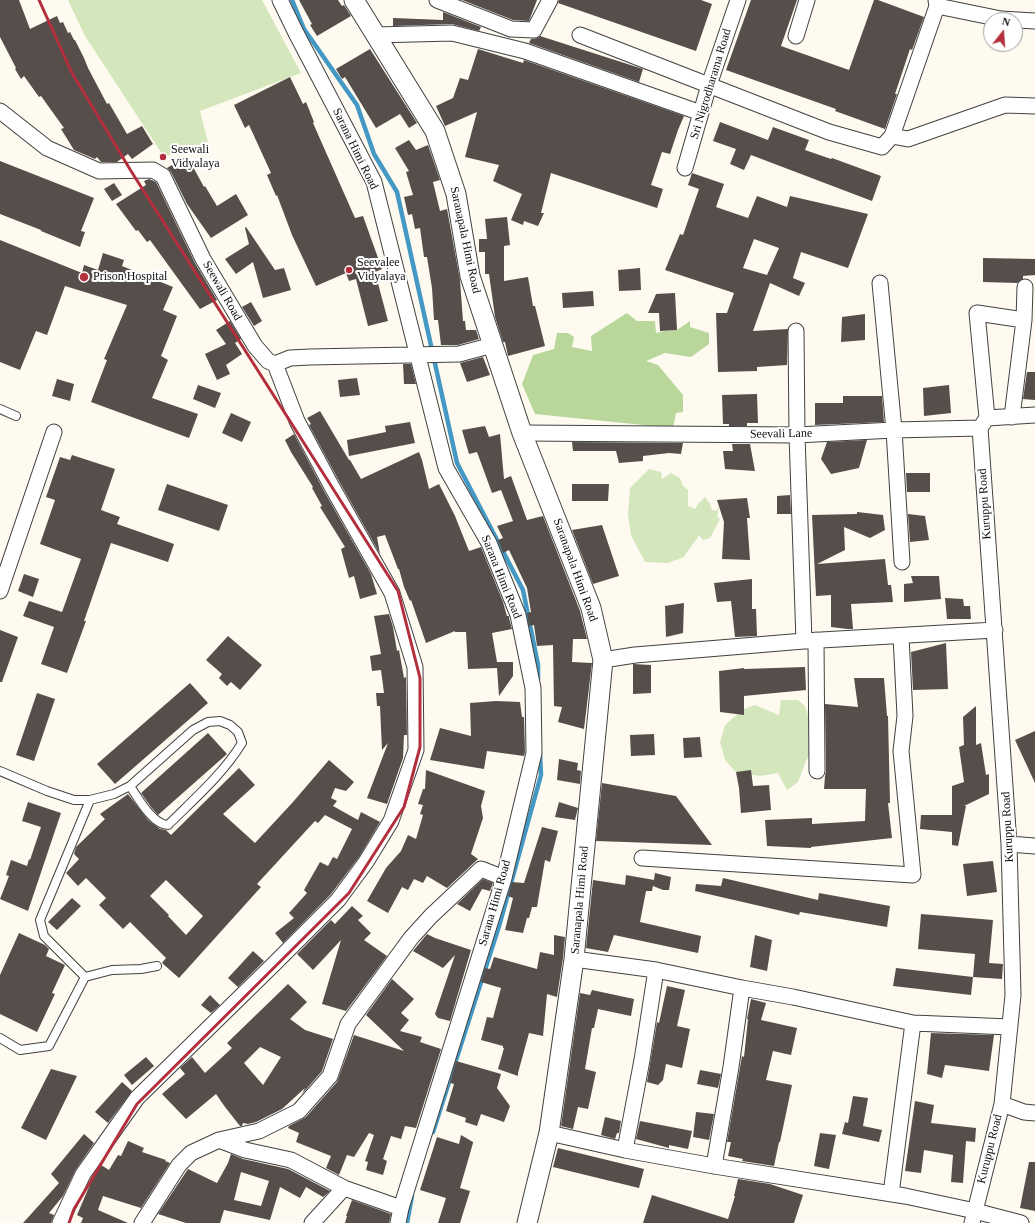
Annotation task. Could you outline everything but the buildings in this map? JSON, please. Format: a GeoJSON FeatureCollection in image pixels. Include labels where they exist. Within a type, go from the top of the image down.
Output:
{"type":"FeatureCollection","features":[{"type":"Feature","properties":{"kind":"street","name":"Sarana Himi Road"},"geometry":{"type":"LineString","coordinates":[[280,0],[374,182],[426,355],[446,468],[490,543],[518,615],[533,688],[534,753],[504,878],[398,1223]]}},
{"type":"Feature","properties":{"kind":"street","name":"Saranapala Himi Road"},"geometry":{"type":"LineString","coordinates":[[354,0],[435,131],[456,194],[470,276],[522,433],[591,608],[603,660],[574,959],[549,1134],[527,1223]]}},
{"type":"Feature","properties":{"kind":"street"},"geometry":{"type":"LineString","coordinates":[[437,0],[512,29],[534,30],[550,0]]}},
{"type":"Feature","properties":{"kind":"street","name":"Sri Nigrodharama Road"},"geometry":{"type":"LineString","coordinates":[[685,168],[709,85],[738,0]]}},
{"type":"Feature","properties":{"kind":"street"},"geometry":{"type":"LineString","coordinates":[[796,36],[807,0]]}},
{"type":"Feature","properties":{"kind":"street"},"geometry":{"type":"LineString","coordinates":[[580,35],[829,132],[882,146],[892,136],[937,3],[1001,19],[1035,21]]}},
{"type":"Feature","properties":{"kind":"street"},"geometry":{"type":"LineString","coordinates":[[376,35],[452,33],[525,51],[701,113]]}},
{"type":"Feature","properties":{"kind":"street"},"geometry":{"type":"LineString","coordinates":[[892,136],[908,139],[1005,105],[1035,106]]}},
{"type":"Feature","properties":{"kind":"street","name":"Seewali Road"},"geometry":{"type":"LineString","coordinates":[[0,111],[47,148],[99,171],[154,170],[163,176],[203,259],[255,346],[268,361],[275,364]]}},
{"type":"Feature","properties":{"kind":"street"},"geometry":{"type":"LineString","coordinates":[[880,283],[894,430],[902,562]]}},
{"type":"Feature","properties":{"kind":"street"},"geometry":{"type":"LineString","coordinates":[[1012,417],[1024,320],[1025,287]]}},
{"type":"Feature","properties":{"kind":"street","name":"Kuruppu Road"},"geometry":{"type":"LineString","coordinates":[[973,1217],[1002,1104],[1013,995],[1009,844],[977,313],[1024,320]]}},
{"type":"Feature","properties":{"kind":"street"},"geometry":{"type":"LineString","coordinates":[[796,331],[797,435],[817,771]]}},
{"type":"Feature","properties":{"kind":"street"},"geometry":{"type":"LineString","coordinates":[[60,1223],[83,1174],[137,1098],[338,900],[366,862],[391,821],[416,750],[415,667],[392,592],[332,487],[297,421],[275,364],[290,358],[459,354],[493,345]]}},
{"type":"Feature","properties":{"kind":"street","name":"Seevali Lane"},"geometry":{"type":"LineString","coordinates":[[522,433],[797,435],[894,430],[984,423],[1012,417],[1035,415]]}},
{"type":"Feature","properties":{"kind":"street"},"geometry":{"type":"LineString","coordinates":[[0,591],[54,432]]}},
{"type":"Feature","properties":{"kind":"street"},"geometry":{"type":"LineString","coordinates":[[603,660],[635,655],[810,641],[995,630]]}},
{"type":"Feature","properties":{"kind":"street"},"geometry":{"type":"LineString","coordinates":[[642,858],[913,875],[901,751],[905,716],[901,636]]}},
{"type":"Feature","properties":{"kind":"street"},"geometry":{"type":"LineString","coordinates":[[1009,844],[1035,846]]}},
{"type":"Feature","properties":{"kind":"street"},"geometry":{"type":"LineString","coordinates":[[142,1223],[179,1165],[191,1153],[219,1140],[259,1131],[299,1111],[330,1076],[348,1024],[411,938],[430,916],[481,869],[504,878]]}},
{"type":"Feature","properties":{"kind":"street"},"geometry":{"type":"LineString","coordinates":[[574,959],[656,970],[793,997],[913,1023],[1010,1027]]}},
{"type":"Feature","properties":{"kind":"street"},"geometry":{"type":"LineString","coordinates":[[626,1150],[656,970]]}},
{"type":"Feature","properties":{"kind":"street"},"geometry":{"type":"LineString","coordinates":[[714,1166],[731,1067],[742,988]]}},
{"type":"Feature","properties":{"kind":"street"},"geometry":{"type":"LineString","coordinates":[[891,1194],[913,1023]]}},
{"type":"Feature","properties":{"kind":"street"},"geometry":{"type":"LineString","coordinates":[[1002,1104],[1024,1112],[1035,1113]]}},
{"type":"Feature","properties":{"kind":"street"},"geometry":{"type":"LineString","coordinates":[[549,1134],[714,1166],[891,1194],[973,1217],[1021,1223]]}},
{"type":"Feature","properties":{"kind":"street"},"geometry":{"type":"LineString","coordinates":[[219,1140],[245,1150],[291,1160],[344,1188],[402,1208]]}},
{"type":"Feature","properties":{"kind":"street"},"geometry":{"type":"LineString","coordinates":[[312,1223],[344,1188]]}},
{"type":"Feature","properties":{"kind":"lane"},"geometry":{"type":"LineString","coordinates":[[0,409],[16,416]]}},
{"type":"Feature","properties":{"kind":"lane"},"geometry":{"type":"LineString","coordinates":[[0,771],[47,791],[74,800],[90,800],[114,794],[130,786],[193,730],[208,722],[220,721],[230,724],[238,732],[242,743],[235,755],[221,772],[168,825],[163,825],[157,821],[130,786]]}},
{"type":"Feature","properties":{"kind":"lane"},"geometry":{"type":"LineString","coordinates":[[85,977],[44,936],[40,920],[90,800]]}},
{"type":"Feature","properties":{"kind":"lane"},"geometry":{"type":"LineString","coordinates":[[0,1038],[20,1050],[49,1046],[85,977],[112,970],[141,969],[157,966]]}},
{"type":"Feature","properties":{"kind":"green space"},"geometry":{"type":"Polygon","coordinates":[[[68,0],[262,0],[301,73],[200,111],[208,142],[164,157],[85,36],[68,0]]]}},
{"type":"Feature","properties":{"kind":"green space"},"geometry":{"type":"Polygon","coordinates":[[[627,313],[637,321],[655,321],[656,333],[677,330],[690,321],[690,327],[709,333],[709,344],[691,357],[665,353],[646,361],[658,365],[683,395],[683,412],[676,413],[673,428],[535,414],[522,384],[533,355],[554,349],[557,333],[568,333],[574,337],[572,347],[592,351],[591,336],[627,313]]]}},
{"type":"Feature","properties":{"kind":"green space"},"geometry":{"type":"Polygon","coordinates":[[[649,469],[661,472],[662,479],[671,473],[680,478],[683,486],[688,490],[688,506],[695,509],[705,497],[712,510],[716,511],[719,507],[717,517],[720,519],[710,538],[703,540],[699,535],[684,557],[668,563],[645,562],[631,535],[628,515],[630,488],[649,469]]]}},
{"type":"Feature","properties":{"kind":"green space"},"geometry":{"type":"Polygon","coordinates":[[[781,700],[798,700],[805,706],[817,741],[806,761],[798,782],[787,790],[778,773],[760,776],[736,772],[725,760],[720,742],[725,725],[744,709],[755,705],[779,715],[781,700]]]}},
{"type":"Feature","properties":{"kind":"waterway"},"geometry":{"type":"LineString","coordinates":[[292,0],[304,29],[357,105],[374,154],[397,192],[457,463],[523,590],[538,665],[538,680]]}},
{"type":"Feature","properties":{"kind":"waterway"},"geometry":{"type":"LineString","coordinates":[[433,1132],[500,923],[541,775],[540,753]]}},
{"type":"Feature","properties":{"kind":"waterway"},"geometry":{"type":"LineString","coordinates":[[407,1223],[412,1196]]}},
{"type":"Feature","properties":{"kind":"railway"},"geometry":{"type":"LineString","coordinates":[[39,0],[72,73],[131,171],[398,591],[420,678],[420,747],[404,807],[349,893],[137,1104],[74,1209],[69,1223]]}},
{"type":"Feature","properties":{"kind":"place","name":"Seewali Vidyalaya"},"geometry":{"type":"Point","coordinates":[163,157]}},
{"type":"Feature","properties":{"kind":"place","name":"Seevalee Vidyalaya"},"geometry":{"type":"Point","coordinates":[349,270]}},
{"type":"Feature","properties":{"kind":"place","name":"Prison Hospital"},"geometry":{"type":"Point","coordinates":[84,277]}}]}
